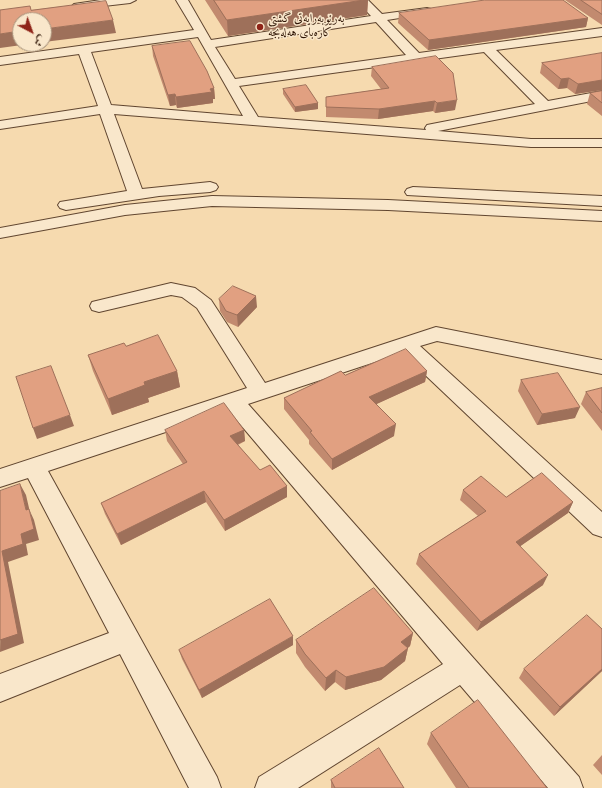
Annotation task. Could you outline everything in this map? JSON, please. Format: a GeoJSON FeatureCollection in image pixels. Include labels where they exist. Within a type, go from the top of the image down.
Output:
{"type":"FeatureCollection","features":[{"type":"Feature","properties":{"kind":"street"},"geometry":{"type":"LineString","coordinates":[[65,7],[130,0]]}},
{"type":"Feature","properties":{"kind":"street"},"geometry":{"type":"LineString","coordinates":[[182,0],[253,121]]}},
{"type":"Feature","properties":{"kind":"street"},"geometry":{"type":"LineString","coordinates":[[362,0],[416,58]]}},
{"type":"Feature","properties":{"kind":"street"},"geometry":{"type":"LineString","coordinates":[[208,44],[440,9]]}},
{"type":"Feature","properties":{"kind":"street"},"geometry":{"type":"LineString","coordinates":[[590,23],[602,32]]}},
{"type":"Feature","properties":{"kind":"street"},"geometry":{"type":"LineString","coordinates":[[231,83],[602,32]]}},
{"type":"Feature","properties":{"kind":"street"},"geometry":{"type":"LineString","coordinates":[[0,60],[201,33]]}},
{"type":"Feature","properties":{"kind":"street"},"geometry":{"type":"LineString","coordinates":[[487,48],[545,106]]}},
{"type":"Feature","properties":{"kind":"street"},"geometry":{"type":"LineString","coordinates":[[84,49],[136,194]]}},
{"type":"Feature","properties":{"kind":"street"},"geometry":{"type":"LineString","coordinates":[[404,133],[602,95]]}},
{"type":"Feature","properties":{"kind":"street"},"geometry":{"type":"LineString","coordinates":[[0,124],[106,109],[531,142],[602,143]]}},
{"type":"Feature","properties":{"kind":"street"},"geometry":{"type":"LineString","coordinates":[[51,208],[136,194],[179,189],[241,187],[485,195],[602,201]]}},
{"type":"Feature","properties":{"kind":"street"},"geometry":{"type":"LineString","coordinates":[[4,223],[212,201],[388,205],[602,216]]}},
{"type":"Feature","properties":{"kind":"street"},"geometry":{"type":"LineString","coordinates":[[99,306],[171,289],[188,292],[204,304],[260,392]]}},
{"type":"Feature","properties":{"kind":"street"},"geometry":{"type":"LineString","coordinates":[[0,478],[436,334],[602,367]]}},
{"type":"Feature","properties":{"kind":"street"},"geometry":{"type":"LineString","coordinates":[[405,344],[602,527]]}},
{"type":"Feature","properties":{"kind":"street"},"geometry":{"type":"LineString","coordinates":[[234,401],[568,788]]}},
{"type":"Feature","properties":{"kind":"street"},"geometry":{"type":"LineString","coordinates":[[34,467],[206,788]]}},
{"type":"Feature","properties":{"kind":"street"},"geometry":{"type":"LineString","coordinates":[[0,688],[126,639]]}},
{"type":"Feature","properties":{"kind":"street"},"geometry":{"type":"LineString","coordinates":[[270,788],[463,667]]}},
{"type":"Feature","properties":{"kind":"building"},"geometry":{"type":"Polygon","coordinates":[[[214,0],[364,0],[227,20],[214,0]]]}},
{"type":"Feature","properties":{"kind":"building"},"geometry":{"type":"Polygon","coordinates":[[[485,0],[563,0],[588,18],[429,40],[399,13],[485,0]]]}},
{"type":"Feature","properties":{"kind":"building"},"geometry":{"type":"Polygon","coordinates":[[[581,0],[602,0],[602,14],[581,0]]]}},
{"type":"Feature","properties":{"kind":"building"},"geometry":{"type":"Polygon","coordinates":[[[106,1],[113,20],[52,28],[52,12],[12,12],[12,32],[0,34],[0,10],[30,6],[31,10],[106,1]]]}},
{"type":"Feature","properties":{"kind":"building"},"geometry":{"type":"Polygon","coordinates":[[[190,41],[207,71],[214,88],[210,89],[212,92],[176,97],[175,94],[168,95],[152,46],[190,41]]]}},
{"type":"Feature","properties":{"kind":"building"},"geometry":{"type":"Polygon","coordinates":[[[602,53],[602,80],[578,84],[569,78],[561,79],[542,63],[602,53]]]}},
{"type":"Feature","properties":{"kind":"building"},"geometry":{"type":"Polygon","coordinates":[[[436,56],[453,73],[457,100],[437,103],[435,101],[379,109],[326,107],[326,97],[389,88],[372,67],[436,56]]]}},
{"type":"Feature","properties":{"kind":"building"},"geometry":{"type":"Polygon","coordinates":[[[306,85],[318,103],[295,107],[283,89],[306,85]]]}},
{"type":"Feature","properties":{"kind":"building"},"geometry":{"type":"Polygon","coordinates":[[[602,91],[602,103],[590,93],[602,91]]]}},
{"type":"Feature","properties":{"kind":"building"},"geometry":{"type":"Polygon","coordinates":[[[233,286],[256,296],[237,315],[226,311],[219,299],[233,286]]]}},
{"type":"Feature","properties":{"kind":"building"},"geometry":{"type":"Polygon","coordinates":[[[158,335],[177,371],[144,382],[145,385],[108,399],[88,355],[124,343],[126,346],[158,335]]]}},
{"type":"Feature","properties":{"kind":"building"},"geometry":{"type":"Polygon","coordinates":[[[406,349],[427,371],[369,397],[396,424],[332,459],[310,432],[312,431],[284,398],[341,371],[345,375],[406,349]]]}},
{"type":"Feature","properties":{"kind":"building"},"geometry":{"type":"Polygon","coordinates":[[[51,366],[70,415],[33,428],[16,377],[51,366]]]}},
{"type":"Feature","properties":{"kind":"building"},"geometry":{"type":"Polygon","coordinates":[[[558,373],[580,407],[542,414],[521,380],[558,373]]]}},
{"type":"Feature","properties":{"kind":"building"},"geometry":{"type":"Polygon","coordinates":[[[602,388],[602,413],[586,392],[602,388]]]}},
{"type":"Feature","properties":{"kind":"building"},"geometry":{"type":"Polygon","coordinates":[[[224,403],[244,430],[230,436],[260,470],[270,465],[287,486],[224,520],[204,491],[117,534],[101,503],[187,462],[165,430],[224,403]]]}},
{"type":"Feature","properties":{"kind":"building"},"geometry":{"type":"Polygon","coordinates":[[[542,473],[573,502],[516,542],[548,575],[481,622],[419,554],[486,511],[463,490],[481,476],[506,497],[542,473]]]}},
{"type":"Feature","properties":{"kind":"building"},"geometry":{"type":"Polygon","coordinates":[[[20,484],[26,510],[29,509],[34,529],[21,534],[23,544],[2,551],[18,634],[0,640],[0,491],[20,484]]]}},
{"type":"Feature","properties":{"kind":"building"},"geometry":{"type":"Polygon","coordinates":[[[374,588],[413,633],[401,642],[408,648],[384,667],[346,677],[336,670],[326,678],[305,654],[296,640],[374,588]]]}},
{"type":"Feature","properties":{"kind":"building"},"geometry":{"type":"Polygon","coordinates":[[[270,599],[293,636],[199,690],[179,650],[270,599]]]}},
{"type":"Feature","properties":{"kind":"building"},"geometry":{"type":"Polygon","coordinates":[[[587,615],[602,629],[602,669],[560,707],[524,669],[587,615]]]}},
{"type":"Feature","properties":{"kind":"building"},"geometry":{"type":"Polygon","coordinates":[[[478,700],[547,788],[469,788],[431,733],[478,700]]]}},
{"type":"Feature","properties":{"kind":"building"},"geometry":{"type":"Polygon","coordinates":[[[379,748],[404,788],[335,788],[331,780],[379,748]]]}},
{"type":"Feature","properties":{"kind":"place","name":"بەرێوبەرایەتی گشتی کارەبای هەلەبجە"},"geometry":{"type":"Point","coordinates":[260,27]}}]}
